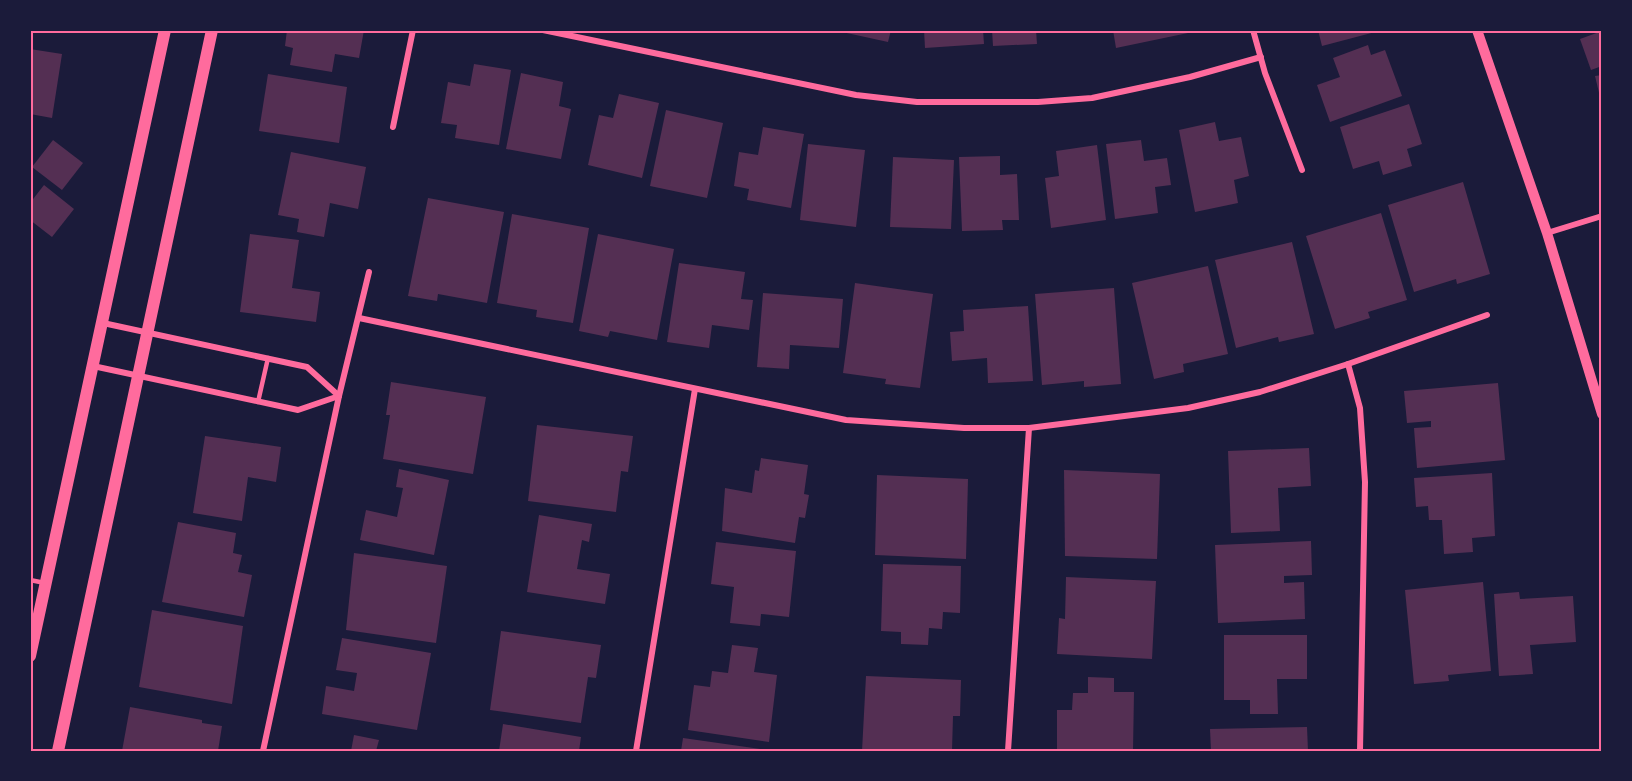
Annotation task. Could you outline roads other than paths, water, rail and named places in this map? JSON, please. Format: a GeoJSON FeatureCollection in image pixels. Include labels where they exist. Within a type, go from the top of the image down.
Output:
{"type":"FeatureCollection","features":[{"type":"Feature","properties":{"kind":"main road"},"geometry":{"type":"LineString","coordinates":[[30,656],[165,30]]}},
{"type":"Feature","properties":{"kind":"main road"},"geometry":{"type":"LineString","coordinates":[[58,751],[212,30]]}},
{"type":"Feature","properties":{"kind":"street"},"geometry":{"type":"LineString","coordinates":[[393,127],[413,30]]}},
{"type":"Feature","properties":{"kind":"street"},"geometry":{"type":"LineString","coordinates":[[543,30],[856,95],[917,102],[1038,102],[1092,98],[1190,77],[1261,57]]}},
{"type":"Feature","properties":{"kind":"street"},"geometry":{"type":"LineString","coordinates":[[1253,30],[1302,170]]}},
{"type":"Feature","properties":{"kind":"street"},"geometry":{"type":"LineString","coordinates":[[1477,30],[1547,233],[1602,414]]}},
{"type":"Feature","properties":{"kind":"street"},"geometry":{"type":"LineString","coordinates":[[1547,233],[1602,216]]}},
{"type":"Feature","properties":{"kind":"street"},"geometry":{"type":"LineString","coordinates":[[263,751],[339,396],[369,272]]}},
{"type":"Feature","properties":{"kind":"street"},"geometry":{"type":"LineString","coordinates":[[359,318],[846,420],[964,428],[1029,428],[1188,408],[1260,392],[1487,315]]}},
{"type":"Feature","properties":{"kind":"street"},"geometry":{"type":"LineString","coordinates":[[103,323],[307,367],[339,396]]}},
{"type":"Feature","properties":{"kind":"street"},"geometry":{"type":"LineString","coordinates":[[1348,364],[1360,408],[1365,471],[1360,751]]}},
{"type":"Feature","properties":{"kind":"street"},"geometry":{"type":"LineString","coordinates":[[93,366],[298,410],[339,396]]}},
{"type":"Feature","properties":{"kind":"street"},"geometry":{"type":"LineString","coordinates":[[636,751],[696,389]]}},
{"type":"Feature","properties":{"kind":"street"},"geometry":{"type":"LineString","coordinates":[[1008,751],[1029,428]]}},
{"type":"Feature","properties":{"kind":"lane"},"geometry":{"type":"LineString","coordinates":[[258,402],[268,358]]}},
{"type":"Feature","properties":{"kind":"lane"},"geometry":{"type":"LineString","coordinates":[[30,580],[47,584]]}}]}
